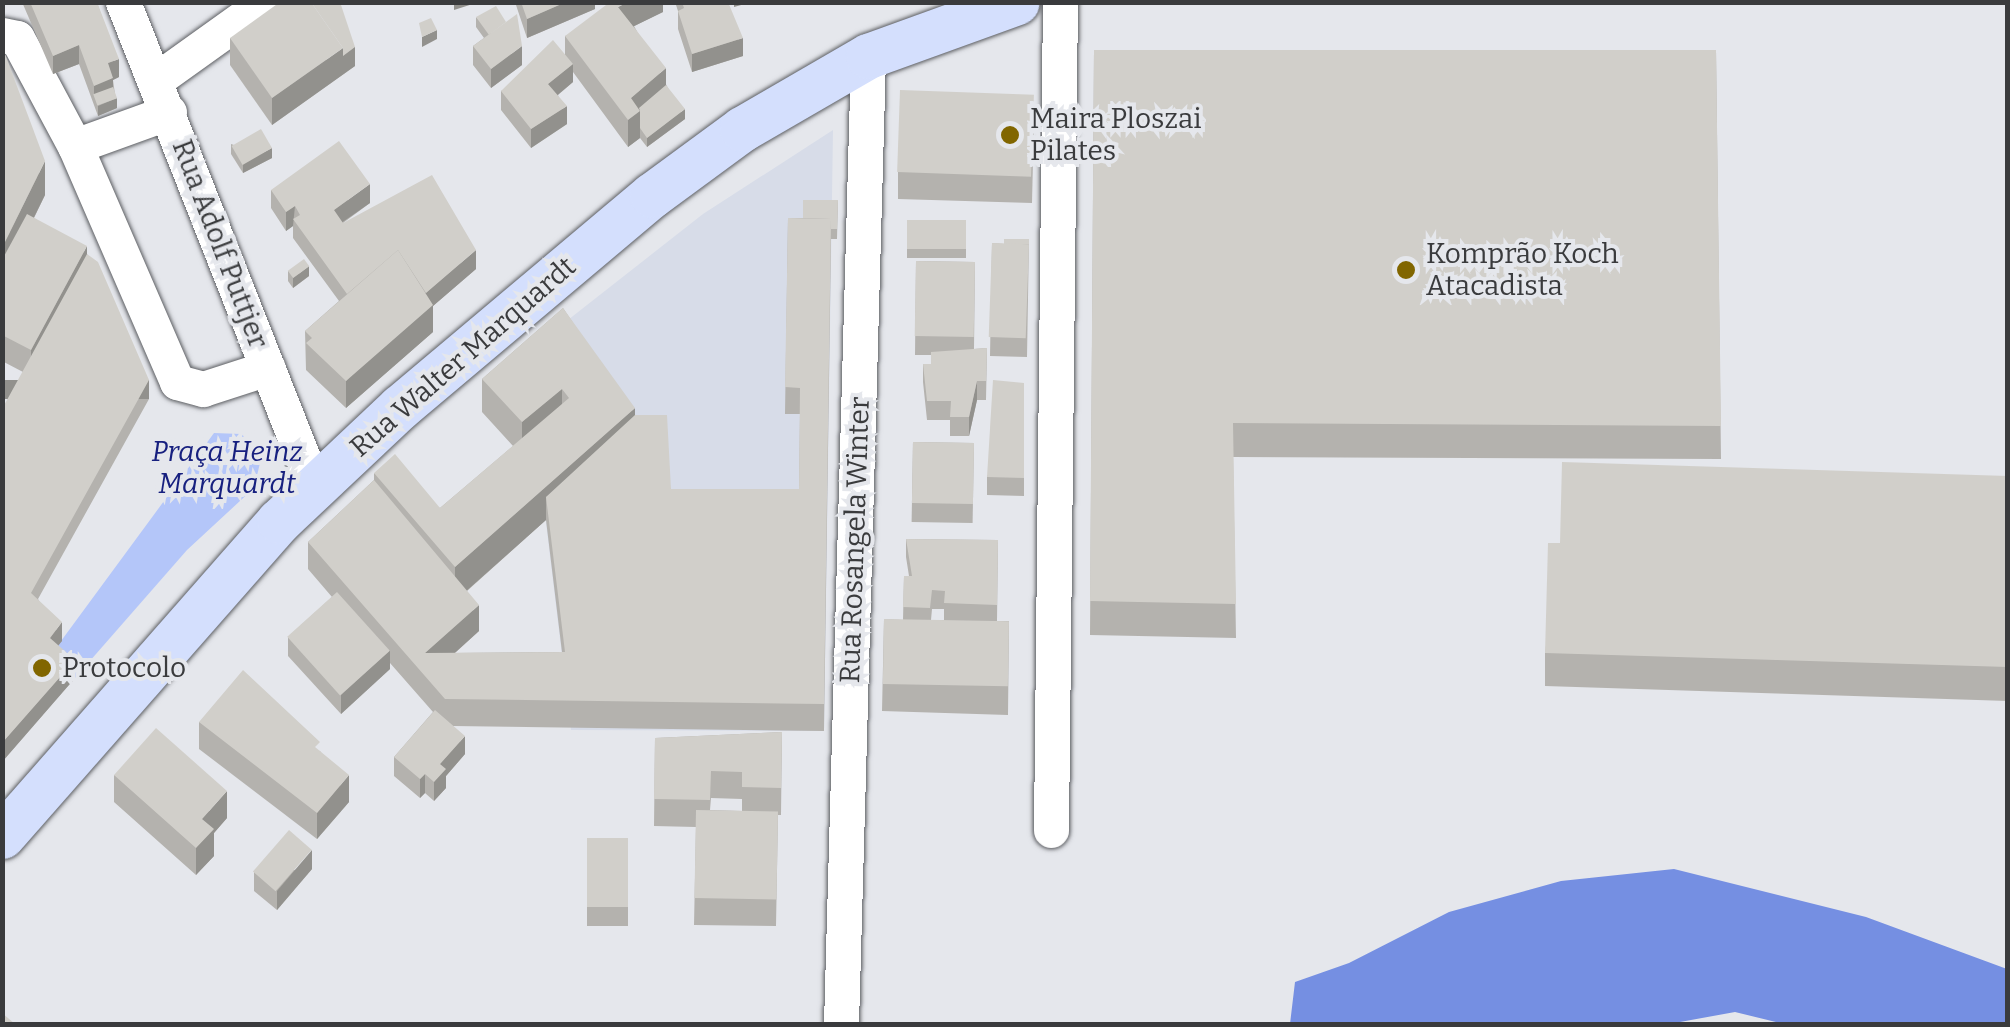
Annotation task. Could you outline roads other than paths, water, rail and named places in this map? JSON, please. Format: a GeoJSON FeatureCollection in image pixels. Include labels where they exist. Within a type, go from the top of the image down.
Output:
{"type":"FeatureCollection","features":[{"type":"Feature","properties":{"kind":"main road","name":"Rua Walter Marquardt"},"geometry":{"type":"LineString","coordinates":[[2,836],[314,486],[652,195],[742,129],[868,56],[1017,2]]}},
{"type":"Feature","properties":{"kind":"street","name":"Rua Adolf Puttjer"},"geometry":{"type":"LineString","coordinates":[[123,2],[314,486]]}},
{"type":"Feature","properties":{"kind":"street"},"geometry":{"type":"LineString","coordinates":[[75,146],[163,96],[265,2]]}},
{"type":"Feature","properties":{"kind":"street"},"geometry":{"type":"LineString","coordinates":[[1052,830],[1060,2]]}},
{"type":"Feature","properties":{"kind":"street"},"geometry":{"type":"LineString","coordinates":[[2,35],[17,38],[75,146],[178,382],[203,389],[268,368]]}},
{"type":"Feature","properties":{"kind":"street","name":"Rua Rosangela Winter"},"geometry":{"type":"LineString","coordinates":[[842,1024],[868,56]]}},
{"type":"Feature","properties":{"kind":"water"},"geometry":{"type":"Polygon","coordinates":[[[1674,869],[1866,917],[2007,969],[2007,1024],[1784,1024],[1735,1012],[1669,1024],[1290,1024],[1295,982],[1349,963],[1449,912],[1561,881],[1674,869]]]}},
{"type":"Feature","properties":{"kind":"place","name":"Maira Ploszai Pilates"},"geometry":{"type":"Point","coordinates":[1010,135]}},
{"type":"Feature","properties":{"kind":"place","name":"Komprão Koch Atacadista"},"geometry":{"type":"Point","coordinates":[1406,270]}},
{"type":"Feature","properties":{"kind":"place","name":"Protocolo"},"geometry":{"type":"Point","coordinates":[42,668]}},
{"type":"Feature","properties":{"kind":"park label","name":"Praça Heinz Marquardt"},"geometry":{"type":"Point","coordinates":[227,468]}}]}
